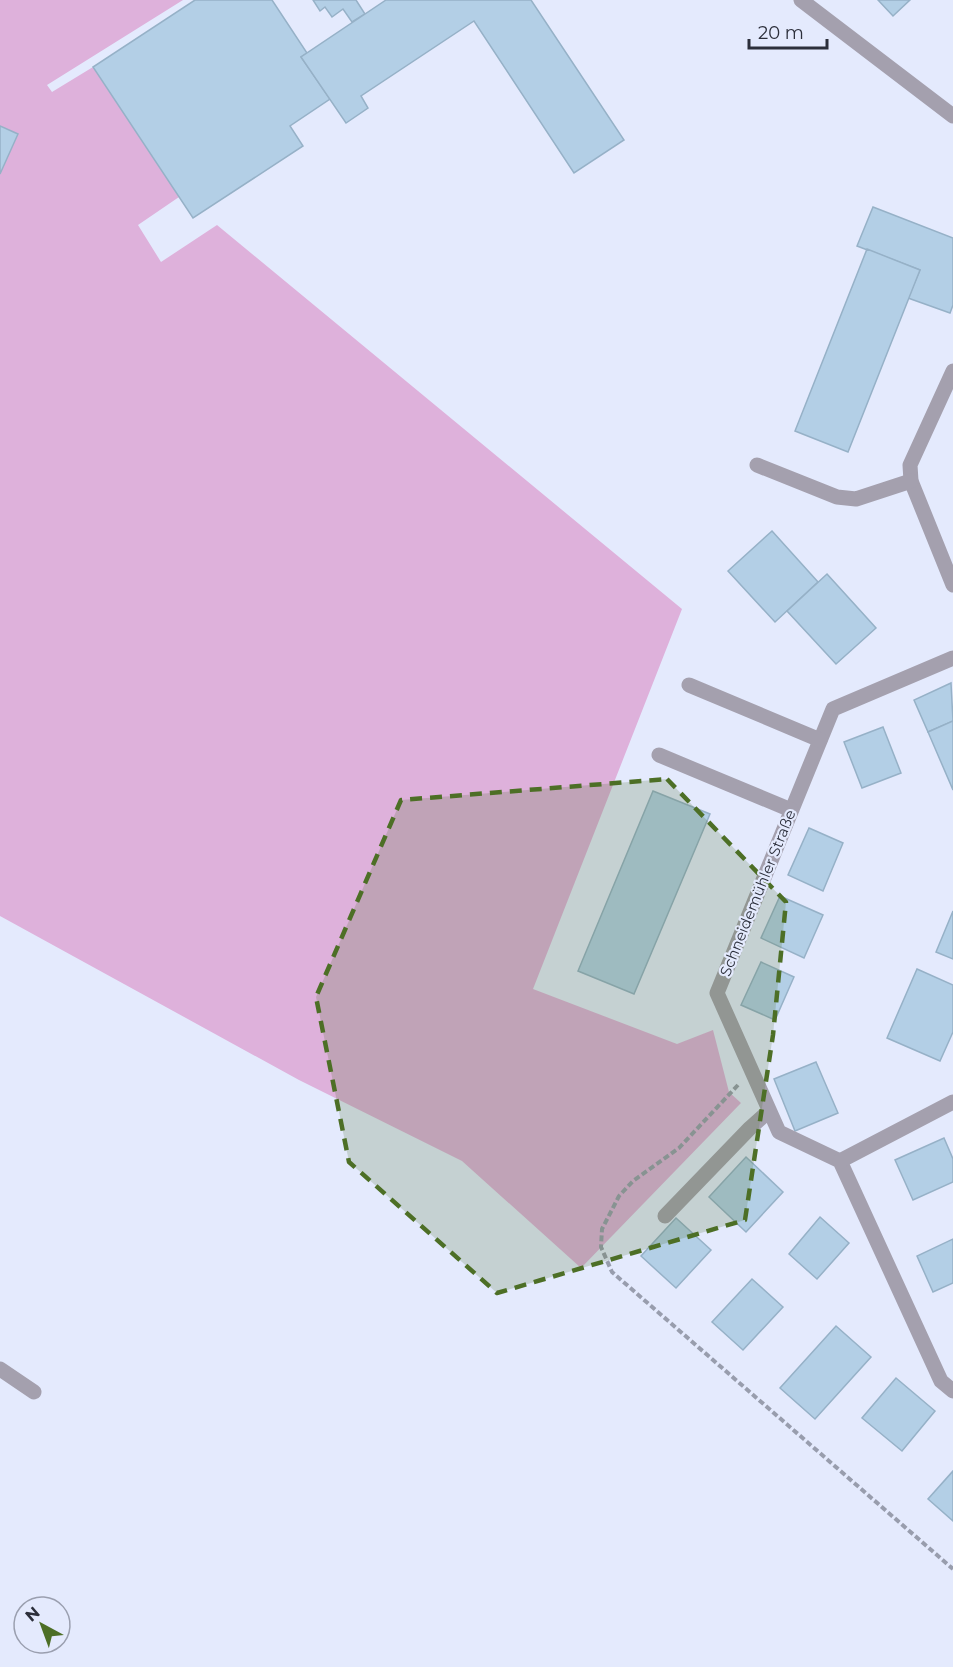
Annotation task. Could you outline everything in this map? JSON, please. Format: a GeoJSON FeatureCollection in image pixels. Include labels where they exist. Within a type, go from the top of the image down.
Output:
{"type":"FeatureCollection","features":[{"type":"Feature","properties":{"kind":"street"},"geometry":{"type":"LineString","coordinates":[[801,0],[953,116]]}},
{"type":"Feature","properties":{"kind":"street"},"geometry":{"type":"LineString","coordinates":[[953,371],[910,465],[911,481],[953,585]]}},
{"type":"Feature","properties":{"kind":"street"},"geometry":{"type":"LineString","coordinates":[[757,465],[837,497],[856,498],[911,481]]}},
{"type":"Feature","properties":{"kind":"street","name":"Schneidemühler Straße"},"geometry":{"type":"LineString","coordinates":[[840,1161],[779,1132],[717,993],[833,709],[953,658]]}},
{"type":"Feature","properties":{"kind":"street"},"geometry":{"type":"LineString","coordinates":[[689,685],[820,740]]}},
{"type":"Feature","properties":{"kind":"street"},"geometry":{"type":"LineString","coordinates":[[659,755],[791,810]]}},
{"type":"Feature","properties":{"kind":"street"},"geometry":{"type":"LineString","coordinates":[[953,1102],[840,1161],[941,1381],[953,1391]]}},
{"type":"Feature","properties":{"kind":"street"},"geometry":{"type":"LineString","coordinates":[[665,1216],[769,1111]]}},
{"type":"Feature","properties":{"kind":"street"},"geometry":{"type":"LineString","coordinates":[[0,1369],[34,1392]]}},
{"type":"Feature","properties":{"kind":"path"},"geometry":{"type":"LineString","coordinates":[[751,1071],[679,1148],[633,1181],[619,1196],[602,1229],[601,1247],[612,1272],[953,1569]]}},
{"type":"Feature","properties":{"kind":"highlighted area"},"geometry":{"type":"Polygon","coordinates":[[[667,779],[786,902],[773,1035],[745,1220],[497,1293],[349,1162],[316,997],[401,800],[667,779]]]}},
{"type":"Feature","properties":{"kind":"shaded area"},"geometry":{"type":"Polygon","coordinates":[[[0,0],[183,0],[47,85],[52,92],[93,67],[179,197],[138,225],[161,262],[217,225],[682,609],[533,989],[677,1044],[713,1030],[729,1092],[741,1103],[581,1268],[462,1161],[299,1080],[0,916],[0,0]]]}},
{"type":"Feature","properties":{"kind":"building"},"geometry":{"type":"Polygon","coordinates":[[[195,0],[272,0],[307,53],[301,57],[330,99],[290,126],[303,146],[193,218],[93,67],[195,0]]]}},
{"type":"Feature","properties":{"kind":"building"},"geometry":{"type":"Polygon","coordinates":[[[313,0],[356,0],[365,14],[352,22],[343,9],[332,17],[325,7],[320,11],[313,0]]]}},
{"type":"Feature","properties":{"kind":"building"},"geometry":{"type":"Polygon","coordinates":[[[386,0],[531,0],[624,140],[574,173],[474,21],[361,96],[368,108],[346,123],[301,57],[386,0]]]}},
{"type":"Feature","properties":{"kind":"building"},"geometry":{"type":"Polygon","coordinates":[[[878,0],[910,0],[893,16],[878,0]]]}},
{"type":"Feature","properties":{"kind":"building"},"geometry":{"type":"Polygon","coordinates":[[[0,126],[18,134],[0,174],[0,126]]]}},
{"type":"Feature","properties":{"kind":"building"},"geometry":{"type":"Polygon","coordinates":[[[873,207],[953,238],[953,305],[950,313],[908,298],[920,270],[857,246],[873,207]]]}},
{"type":"Feature","properties":{"kind":"building"},"geometry":{"type":"Polygon","coordinates":[[[867,249],[920,270],[848,452],[795,431],[867,249]]]}},
{"type":"Feature","properties":{"kind":"building"},"geometry":{"type":"Polygon","coordinates":[[[772,531],[818,582],[775,622],[728,571],[772,531]]]}},
{"type":"Feature","properties":{"kind":"building"},"geometry":{"type":"Polygon","coordinates":[[[827,574],[876,628],[836,664],[787,611],[827,574]]]}},
{"type":"Feature","properties":{"kind":"building"},"geometry":{"type":"Polygon","coordinates":[[[951,683],[953,721],[928,732],[914,700],[951,683]]]}},
{"type":"Feature","properties":{"kind":"building"},"geometry":{"type":"Polygon","coordinates":[[[953,721],[953,790],[928,732],[953,721]]]}},
{"type":"Feature","properties":{"kind":"building"},"geometry":{"type":"Polygon","coordinates":[[[883,727],[901,773],[862,788],[844,742],[883,727]]]}},
{"type":"Feature","properties":{"kind":"building"},"geometry":{"type":"Polygon","coordinates":[[[653,791],[710,814],[634,994],[578,971],[653,791]]]}},
{"type":"Feature","properties":{"kind":"building"},"geometry":{"type":"Polygon","coordinates":[[[809,828],[843,843],[823,891],[788,875],[809,828]]]}},
{"type":"Feature","properties":{"kind":"building"},"geometry":{"type":"Polygon","coordinates":[[[780,896],[823,915],[804,958],[761,938],[780,896]]]}},
{"type":"Feature","properties":{"kind":"building"},"geometry":{"type":"Polygon","coordinates":[[[953,911],[953,959],[936,952],[953,911]]]}},
{"type":"Feature","properties":{"kind":"building"},"geometry":{"type":"Polygon","coordinates":[[[761,962],[794,977],[775,1020],[741,1005],[761,962]]]}},
{"type":"Feature","properties":{"kind":"building"},"geometry":{"type":"Polygon","coordinates":[[[917,969],[953,985],[953,1032],[940,1061],[887,1038],[917,969]]]}},
{"type":"Feature","properties":{"kind":"building"},"geometry":{"type":"Polygon","coordinates":[[[816,1062],[838,1113],[795,1131],[774,1079],[816,1062]]]}},
{"type":"Feature","properties":{"kind":"building"},"geometry":{"type":"Polygon","coordinates":[[[944,1138],[953,1159],[953,1182],[913,1200],[895,1160],[944,1138]]]}},
{"type":"Feature","properties":{"kind":"building"},"geometry":{"type":"Polygon","coordinates":[[[746,1157],[783,1192],[746,1232],[709,1197],[746,1157]]]}},
{"type":"Feature","properties":{"kind":"building"},"geometry":{"type":"Polygon","coordinates":[[[820,1217],[849,1243],[817,1279],[789,1254],[820,1217]]]}},
{"type":"Feature","properties":{"kind":"building"},"geometry":{"type":"Polygon","coordinates":[[[676,1218],[711,1250],[676,1288],[641,1256],[676,1218]]]}},
{"type":"Feature","properties":{"kind":"building"},"geometry":{"type":"Polygon","coordinates":[[[953,1239],[953,1283],[933,1292],[917,1256],[953,1239]]]}},
{"type":"Feature","properties":{"kind":"building"},"geometry":{"type":"Polygon","coordinates":[[[752,1279],[783,1307],[743,1350],[712,1322],[752,1279]]]}},
{"type":"Feature","properties":{"kind":"building"},"geometry":{"type":"Polygon","coordinates":[[[836,1326],[871,1357],[815,1419],[780,1388],[836,1326]]]}},
{"type":"Feature","properties":{"kind":"building"},"geometry":{"type":"Polygon","coordinates":[[[896,1378],[935,1411],[902,1451],[862,1418],[896,1378]]]}},
{"type":"Feature","properties":{"kind":"building"},"geometry":{"type":"Polygon","coordinates":[[[953,1471],[953,1521],[928,1499],[953,1471]]]}}]}
